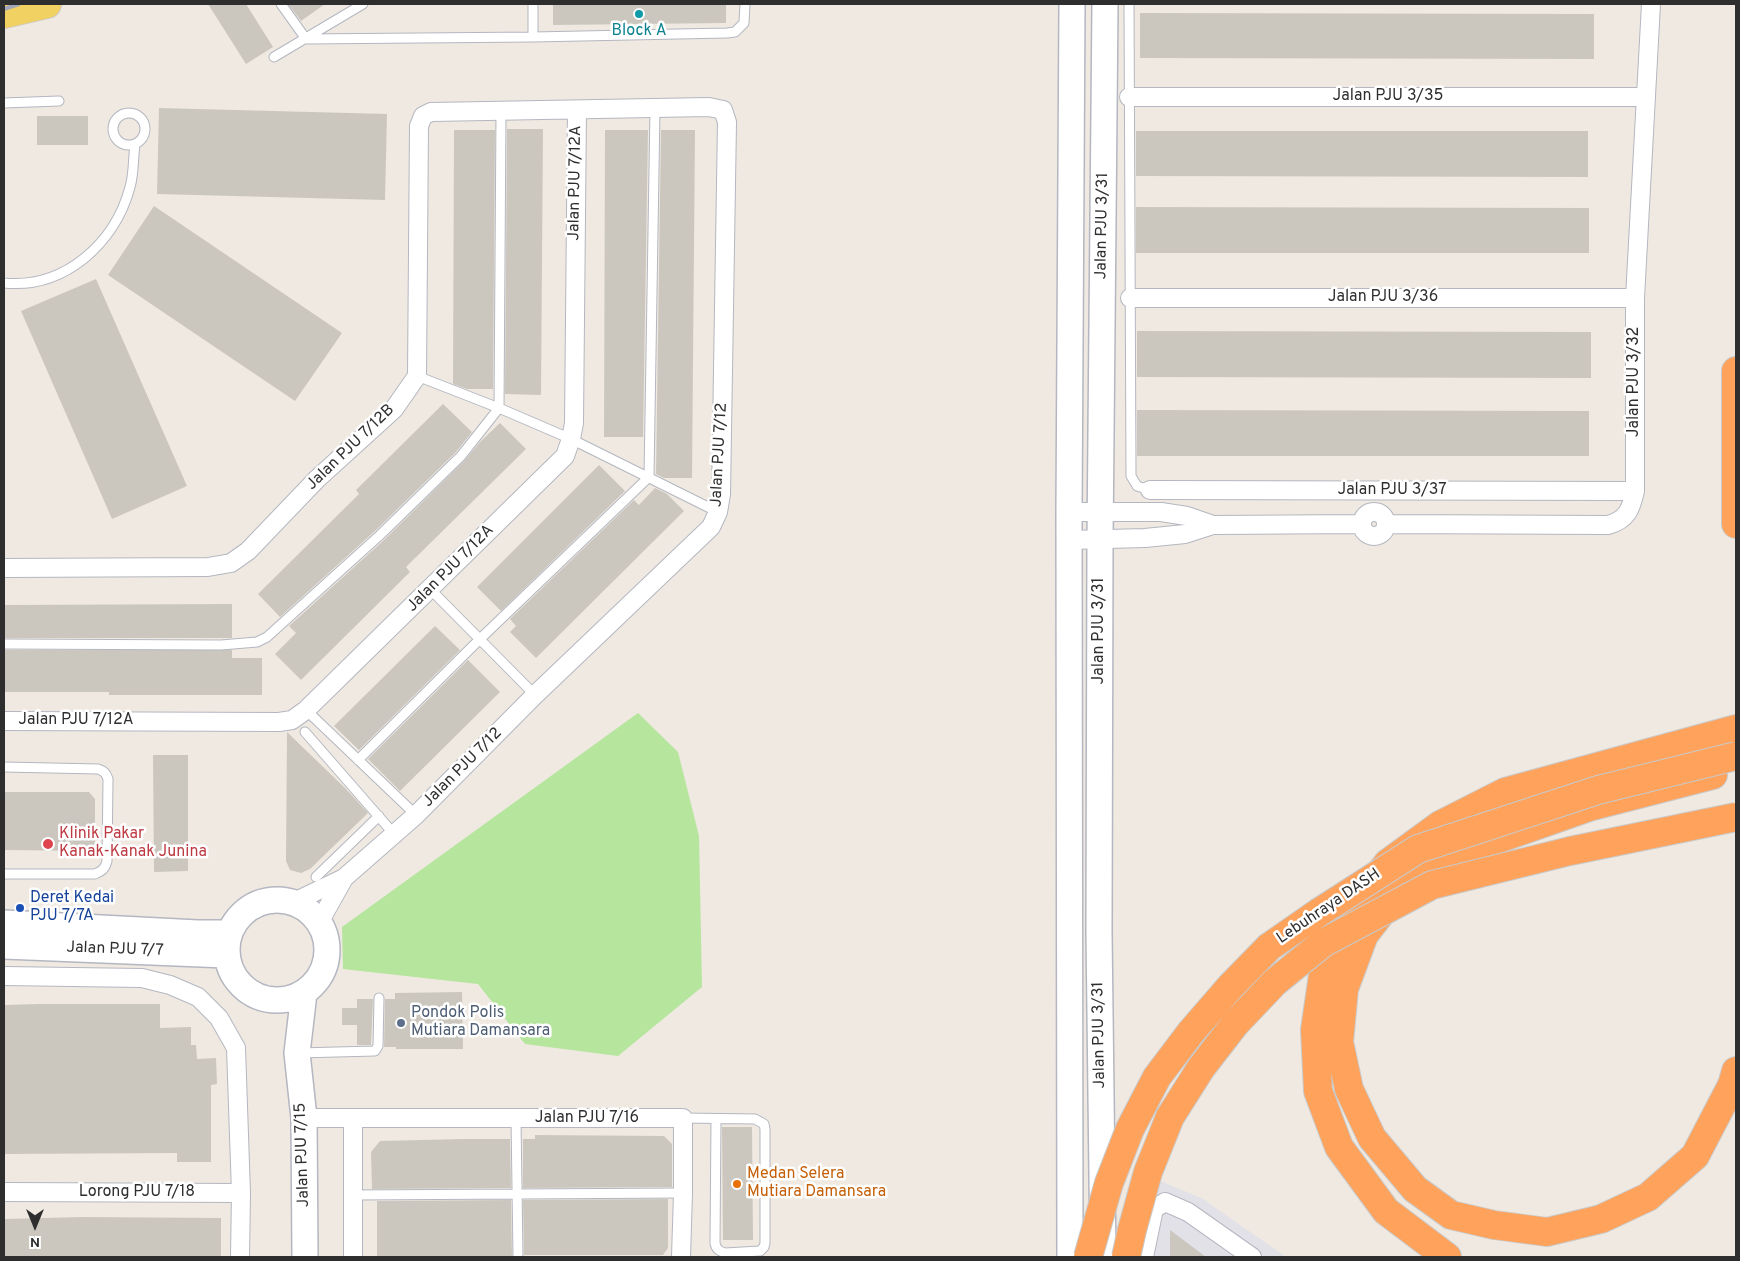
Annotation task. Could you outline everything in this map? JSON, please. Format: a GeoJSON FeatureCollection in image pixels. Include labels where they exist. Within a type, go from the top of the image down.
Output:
{"type":"FeatureCollection","features":[{"type":"Feature","properties":{"kind":"highway"},"geometry":{"type":"LineString","coordinates":[[1736,371],[1736,524]]}},
{"type":"Feature","properties":{"kind":"highway"},"geometry":{"type":"LineString","coordinates":[[1447,1257],[1386,1211],[1339,1147],[1318,1091],[1315,1030],[1323,975],[1348,915],[1388,863],[1440,825],[1506,792],[1736,728]]}},
{"type":"Feature","properties":{"kind":"highway","name":"Lebuhraya DASH"},"geometry":{"type":"LineString","coordinates":[[1088,1257],[1109,1183],[1130,1129],[1156,1077],[1191,1032],[1230,987],[1269,947],[1418,849],[1598,790],[1736,756]]}},
{"type":"Feature","properties":{"kind":"highway"},"geometry":{"type":"LineString","coordinates":[[1736,770],[1589,807],[1442,860],[1404,883],[1364,934],[1344,989],[1339,1042],[1349,1088],[1372,1138],[1415,1189],[1451,1214],[1494,1225],[1547,1232],[1601,1220],[1648,1197],[1695,1156],[1732,1085],[1736,1071]]}},
{"type":"Feature","properties":{"kind":"highway","name":"Lebuhraya DASH"},"geometry":{"type":"LineString","coordinates":[[1126,1257],[1148,1172],[1170,1117],[1201,1068],[1235,1024],[1275,982],[1323,943],[1432,885],[1570,851],[1736,817]]}},
{"type":"Feature","properties":{"kind":"main road"},"geometry":{"type":"LineString","coordinates":[[4,14],[47,4]]}},
{"type":"Feature","properties":{"kind":"street","name":"Jalan PJU 3/31"},"geometry":{"type":"LineString","coordinates":[[1070,1257],[1072,4]]}},
{"type":"Feature","properties":{"kind":"street","name":"Jalan PJU 3/31"},"geometry":{"type":"LineString","coordinates":[[1103,1257],[1099,932],[1100,511],[1105,4]]}},
{"type":"Feature","properties":{"kind":"street","name":"Jalan PJU 3/32"},"geometry":{"type":"LineString","coordinates":[[1213,525],[1361,524],[1364,532],[1371,536],[1376,536],[1383,532],[1386,524],[1608,525],[1618,522],[1626,516],[1632,507],[1635,491],[1636,298],[1652,4]]}},
{"type":"Feature","properties":{"kind":"street","name":"Jalan PJU 3/35"},"geometry":{"type":"LineString","coordinates":[[1129,97],[1646,97]]}},
{"type":"Feature","properties":{"kind":"street","name":"Jalan PJU 7/12"},"geometry":{"type":"LineString","coordinates":[[294,902],[344,878],[416,815],[536,695],[712,527],[718,512],[721,494],[727,122],[723,110],[709,107],[577,110]]}},
{"type":"Feature","properties":{"kind":"street"},"geometry":{"type":"LineString","coordinates":[[417,376],[419,126],[423,116],[431,112],[577,110]]}},
{"type":"Feature","properties":{"kind":"street","name":"Jalan PJU 7/12A"},"geometry":{"type":"LineString","coordinates":[[4,721],[279,722],[292,720],[306,710],[565,456],[574,423],[577,110]]}},
{"type":"Feature","properties":{"kind":"street","name":"Jalan PJU 3/36"},"geometry":{"type":"LineString","coordinates":[[1130,298],[1636,298]]}},
{"type":"Feature","properties":{"kind":"street","name":"Jalan PJU 7/12B"},"geometry":{"type":"LineString","coordinates":[[4,568],[208,567],[231,563],[248,551],[317,479],[394,409],[417,376]]}},
{"type":"Feature","properties":{"kind":"street","name":"Jalan PJU 3/37"},"geometry":{"type":"LineString","coordinates":[[1150,490],[1635,491]]}},
{"type":"Feature","properties":{"kind":"street"},"geometry":{"type":"LineString","coordinates":[[1070,512],[1161,512],[1186,516],[1213,525]]}},
{"type":"Feature","properties":{"kind":"street"},"geometry":{"type":"LineString","coordinates":[[1070,540],[1145,538],[1186,534],[1213,525]]}},
{"type":"Feature","properties":{"kind":"street","name":"Jalan PJU 7/12"},"geometry":{"type":"LineString","coordinates":[[320,921],[344,878]]}},
{"type":"Feature","properties":{"kind":"street"},"geometry":{"type":"LineString","coordinates":[[278,899],[294,902],[308,910],[320,921],[326,936],[328,952],[325,968],[316,982],[304,993],[288,999],[272,1000],[255,995],[241,986],[231,971],[228,944],[236,919],[248,908],[263,901],[278,899]]}},
{"type":"Feature","properties":{"kind":"street","name":"Jalan PJU 7/7"},"geometry":{"type":"LineString","coordinates":[[4,923],[198,933],[228,944]]}},
{"type":"Feature","properties":{"kind":"street","name":"Jalan PJU 7/7"},"geometry":{"type":"LineString","coordinates":[[4,946],[228,944]]}},
{"type":"Feature","properties":{"kind":"street"},"geometry":{"type":"LineString","coordinates":[[4,976],[142,978],[170,985],[198,997],[218,1018],[236,1048],[240,1257]]}},
{"type":"Feature","properties":{"kind":"street","name":"Jalan PJU 7/15"},"geometry":{"type":"LineString","coordinates":[[304,993],[297,1053],[304,1118],[305,1257]]}},
{"type":"Feature","properties":{"kind":"street","name":"Jalan PJU 7/15"},"geometry":{"type":"LineString","coordinates":[[272,1000],[297,1053]]}},
{"type":"Feature","properties":{"kind":"street","name":"Jalan PJU 7/16"},"geometry":{"type":"LineString","coordinates":[[304,1118],[683,1118]]}},
{"type":"Feature","properties":{"kind":"street"},"geometry":{"type":"LineString","coordinates":[[353,1118],[353,1257]]}},
{"type":"Feature","properties":{"kind":"street"},"geometry":{"type":"LineString","coordinates":[[682,1257],[683,1118]]}},
{"type":"Feature","properties":{"kind":"street","name":"Lorong PJU 7/18"},"geometry":{"type":"LineString","coordinates":[[4,1192],[240,1193]]}},
{"type":"Feature","properties":{"kind":"street"},"geometry":{"type":"LineString","coordinates":[[1144,1257],[1154,1209],[1165,1202],[1188,1212],[1234,1250],[1252,1257]]}},
{"type":"Feature","properties":{"kind":"lane"},"geometry":{"type":"LineString","coordinates":[[280,4],[306,39]]}},
{"type":"Feature","properties":{"kind":"lane"},"geometry":{"type":"LineString","coordinates":[[274,57],[363,4]]}},
{"type":"Feature","properties":{"kind":"lane"},"geometry":{"type":"LineString","coordinates":[[533,4],[533,37]]}},
{"type":"Feature","properties":{"kind":"lane"},"geometry":{"type":"LineString","coordinates":[[306,39],[728,34],[735,32],[744,23],[745,4]]}},
{"type":"Feature","properties":{"kind":"lane"},"geometry":{"type":"LineString","coordinates":[[1129,4],[1131,476],[1137,486],[1150,490]]}},
{"type":"Feature","properties":{"kind":"lane"},"geometry":{"type":"LineString","coordinates":[[4,103],[59,101]]}},
{"type":"Feature","properties":{"kind":"lane"},"geometry":{"type":"LineString","coordinates":[[358,760],[480,639],[649,477],[655,108]]}},
{"type":"Feature","properties":{"kind":"lane"},"geometry":{"type":"LineString","coordinates":[[4,644],[221,645],[256,642],[267,637],[373,541],[461,456],[499,408],[500,112]]}},
{"type":"Feature","properties":{"kind":"lane"},"geometry":{"type":"LineString","coordinates":[[4,283],[11,284],[46,279],[77,265],[94,251],[106,236],[121,211],[130,186],[134,145]]}},
{"type":"Feature","properties":{"kind":"lane"},"geometry":{"type":"LineString","coordinates":[[417,376],[571,439],[718,512]]}},
{"type":"Feature","properties":{"kind":"lane"},"geometry":{"type":"LineString","coordinates":[[430,589],[536,695]]}},
{"type":"Feature","properties":{"kind":"lane"},"geometry":{"type":"LineString","coordinates":[[306,710],[416,815]]}},
{"type":"Feature","properties":{"kind":"lane"},"geometry":{"type":"LineString","coordinates":[[305,732],[394,834]]}},
{"type":"Feature","properties":{"kind":"lane"},"geometry":{"type":"LineString","coordinates":[[4,767],[103,770],[107,774],[108,788],[107,861],[106,867],[101,872],[95,874],[4,874]]}},
{"type":"Feature","properties":{"kind":"lane"},"geometry":{"type":"LineString","coordinates":[[316,877],[379,816]]}},
{"type":"Feature","properties":{"kind":"lane"},"geometry":{"type":"LineString","coordinates":[[297,1053],[375,1051],[378,1046],[379,998]]}},
{"type":"Feature","properties":{"kind":"lane"},"geometry":{"type":"LineString","coordinates":[[683,1118],[755,1119],[764,1124],[765,1242],[764,1248],[760,1251],[725,1253],[720,1252],[716,1248],[716,1119]]}},
{"type":"Feature","properties":{"kind":"lane"},"geometry":{"type":"LineString","coordinates":[[516,1119],[518,1257]]}},
{"type":"Feature","properties":{"kind":"lane"},"geometry":{"type":"LineString","coordinates":[[353,1195],[683,1193]]}},
{"type":"Feature","properties":{"kind":"shaded area"},"geometry":{"type":"Polygon","coordinates":[[[1158,1180],[1203,1199],[1286,1257],[1116,1257],[1158,1180]]]}},
{"type":"Feature","properties":{"kind":"green space"},"geometry":{"type":"Polygon","coordinates":[[[638,713],[678,752],[699,836],[702,987],[618,1056],[525,1044],[478,984],[343,969],[342,927],[638,713]]]}},
{"type":"Feature","properties":{"kind":"building"},"geometry":{"type":"Polygon","coordinates":[[[208,4],[246,4],[273,47],[246,64],[208,4]]]}},
{"type":"Feature","properties":{"kind":"building"},"geometry":{"type":"Polygon","coordinates":[[[288,4],[325,4],[301,21],[288,4]]]}},
{"type":"Feature","properties":{"kind":"building","name":"Block A"},"geometry":{"type":"Polygon","coordinates":[[[553,4],[726,4],[726,23],[553,25],[553,4]]]}},
{"type":"Feature","properties":{"kind":"building"},"geometry":{"type":"Polygon","coordinates":[[[1140,13],[1594,14],[1594,59],[1140,58],[1140,13]]]}},
{"type":"Feature","properties":{"kind":"building"},"geometry":{"type":"Polygon","coordinates":[[[159,108],[387,114],[385,200],[157,194],[159,108]]]}},
{"type":"Feature","properties":{"kind":"building"},"geometry":{"type":"Polygon","coordinates":[[[37,116],[88,116],[88,145],[37,145],[37,116]]]}},
{"type":"Feature","properties":{"kind":"building"},"geometry":{"type":"Polygon","coordinates":[[[507,129],[543,129],[541,395],[505,394],[507,129]]]}},
{"type":"Feature","properties":{"kind":"building"},"geometry":{"type":"Polygon","coordinates":[[[454,130],[495,130],[493,389],[467,389],[453,384],[454,130]]]}},
{"type":"Feature","properties":{"kind":"building"},"geometry":{"type":"Polygon","coordinates":[[[605,130],[648,130],[643,437],[604,437],[605,130]]]}},
{"type":"Feature","properties":{"kind":"building"},"geometry":{"type":"Polygon","coordinates":[[[661,130],[695,130],[692,478],[664,478],[656,474],[661,130]]]}},
{"type":"Feature","properties":{"kind":"building"},"geometry":{"type":"Polygon","coordinates":[[[1136,131],[1588,131],[1588,177],[1136,176],[1136,131]]]}},
{"type":"Feature","properties":{"kind":"building"},"geometry":{"type":"Polygon","coordinates":[[[154,206],[342,333],[295,401],[108,275],[154,206]]]}},
{"type":"Feature","properties":{"kind":"building"},"geometry":{"type":"Polygon","coordinates":[[[1136,207],[1589,208],[1589,253],[1136,253],[1136,207]]]}},
{"type":"Feature","properties":{"kind":"building"},"geometry":{"type":"Polygon","coordinates":[[[96,279],[187,486],[112,519],[21,311],[96,279]]]}},
{"type":"Feature","properties":{"kind":"building"},"geometry":{"type":"Polygon","coordinates":[[[1137,331],[1591,332],[1591,378],[1137,377],[1137,331]]]}},
{"type":"Feature","properties":{"kind":"building"},"geometry":{"type":"Polygon","coordinates":[[[443,404],[472,432],[456,452],[376,530],[280,617],[258,594],[359,494],[356,490],[443,404]]]}},
{"type":"Feature","properties":{"kind":"building"},"geometry":{"type":"Polygon","coordinates":[[[1137,410],[1589,411],[1589,456],[1137,456],[1137,410]]]}},
{"type":"Feature","properties":{"kind":"building"},"geometry":{"type":"Polygon","coordinates":[[[500,423],[526,449],[406,567],[410,572],[301,680],[275,654],[296,633],[289,626],[384,540],[500,423]]]}},
{"type":"Feature","properties":{"kind":"building"},"geometry":{"type":"Polygon","coordinates":[[[599,465],[625,491],[501,611],[477,587],[599,465]]]}},
{"type":"Feature","properties":{"kind":"building"},"geometry":{"type":"Polygon","coordinates":[[[655,488],[667,494],[684,511],[536,658],[510,632],[516,626],[510,619],[634,500],[639,505],[655,488]]]}},
{"type":"Feature","properties":{"kind":"building"},"geometry":{"type":"Polygon","coordinates":[[[232,604],[232,638],[4,638],[4,605],[232,604]]]}},
{"type":"Feature","properties":{"kind":"building"},"geometry":{"type":"Polygon","coordinates":[[[435,626],[460,650],[359,750],[334,726],[435,626]]]}},
{"type":"Feature","properties":{"kind":"building"},"geometry":{"type":"Polygon","coordinates":[[[4,650],[232,650],[232,658],[262,658],[262,695],[109,695],[109,692],[4,692],[4,650]]]}},
{"type":"Feature","properties":{"kind":"building"},"geometry":{"type":"Polygon","coordinates":[[[468,660],[500,692],[400,791],[368,759],[468,660]]]}},
{"type":"Feature","properties":{"kind":"building"},"geometry":{"type":"Polygon","coordinates":[[[287,732],[368,813],[310,869],[301,873],[290,870],[286,861],[287,732]]]}},
{"type":"Feature","properties":{"kind":"building"},"geometry":{"type":"Polygon","coordinates":[[[153,755],[188,755],[188,871],[154,872],[153,755]]]}},
{"type":"Feature","properties":{"kind":"building"},"geometry":{"type":"Polygon","coordinates":[[[4,792],[89,792],[95,799],[95,851],[4,850],[4,792]]]}},
{"type":"Feature","properties":{"kind":"building"},"geometry":{"type":"Polygon","coordinates":[[[462,992],[463,1049],[396,1049],[396,1047],[384,1047],[385,999],[395,999],[395,993],[462,992]]]}},
{"type":"Feature","properties":{"kind":"building"},"geometry":{"type":"Polygon","coordinates":[[[357,999],[373,999],[371,1045],[357,1045],[357,1025],[342,1025],[342,1008],[357,1008],[357,999]]]}},
{"type":"Feature","properties":{"kind":"building"},"geometry":{"type":"Polygon","coordinates":[[[160,1004],[160,1028],[191,1027],[191,1045],[196,1045],[197,1059],[216,1058],[217,1084],[211,1085],[211,1162],[177,1162],[177,1153],[4,1154],[4,1005],[160,1004]]]}},
{"type":"Feature","properties":{"kind":"building","name":"Medan Selera Mutiara Damansara"},"geometry":{"type":"Polygon","coordinates":[[[722,1127],[752,1127],[753,1240],[723,1240],[722,1127]]]}},
{"type":"Feature","properties":{"kind":"building"},"geometry":{"type":"Polygon","coordinates":[[[535,1135],[664,1136],[672,1144],[672,1187],[523,1188],[523,1139],[535,1139],[535,1135]]]}},
{"type":"Feature","properties":{"kind":"building"},"geometry":{"type":"Polygon","coordinates":[[[510,1139],[511,1188],[372,1189],[371,1152],[380,1141],[510,1139]]]}},
{"type":"Feature","properties":{"kind":"building"},"geometry":{"type":"Polygon","coordinates":[[[668,1199],[668,1248],[663,1255],[524,1255],[523,1200],[668,1199]]]}},
{"type":"Feature","properties":{"kind":"building"},"geometry":{"type":"Polygon","coordinates":[[[511,1200],[512,1257],[377,1257],[377,1201],[511,1200]]]}},
{"type":"Feature","properties":{"kind":"building"},"geometry":{"type":"Polygon","coordinates":[[[83,1217],[221,1218],[221,1257],[4,1257],[4,1219],[83,1217]]]}},
{"type":"Feature","properties":{"kind":"building"},"geometry":{"type":"Polygon","coordinates":[[[1170,1230],[1206,1257],[1170,1257],[1170,1230]]]}},
{"type":"Feature","properties":{"kind":"railway"},"geometry":{"type":"LineString","coordinates":[[4,9],[19,4]]}},
{"type":"Feature","properties":{"kind":"place","name":"Block A"},"geometry":{"type":"Point","coordinates":[639,14]}},
{"type":"Feature","properties":{"kind":"place","name":"Klinik Pakar Kanak-Kanak Junina"},"geometry":{"type":"Point","coordinates":[48,844]}},
{"type":"Feature","properties":{"kind":"place","name":"Deret Kedai PJU 7/7A"},"geometry":{"type":"Point","coordinates":[20,908]}},
{"type":"Feature","properties":{"kind":"place","name":"Pondok Polis Mutiara Damansara"},"geometry":{"type":"Point","coordinates":[401,1023]}},
{"type":"Feature","properties":{"kind":"place","name":"Medan Selera Mutiara Damansara"},"geometry":{"type":"Point","coordinates":[737,1184]}}]}
